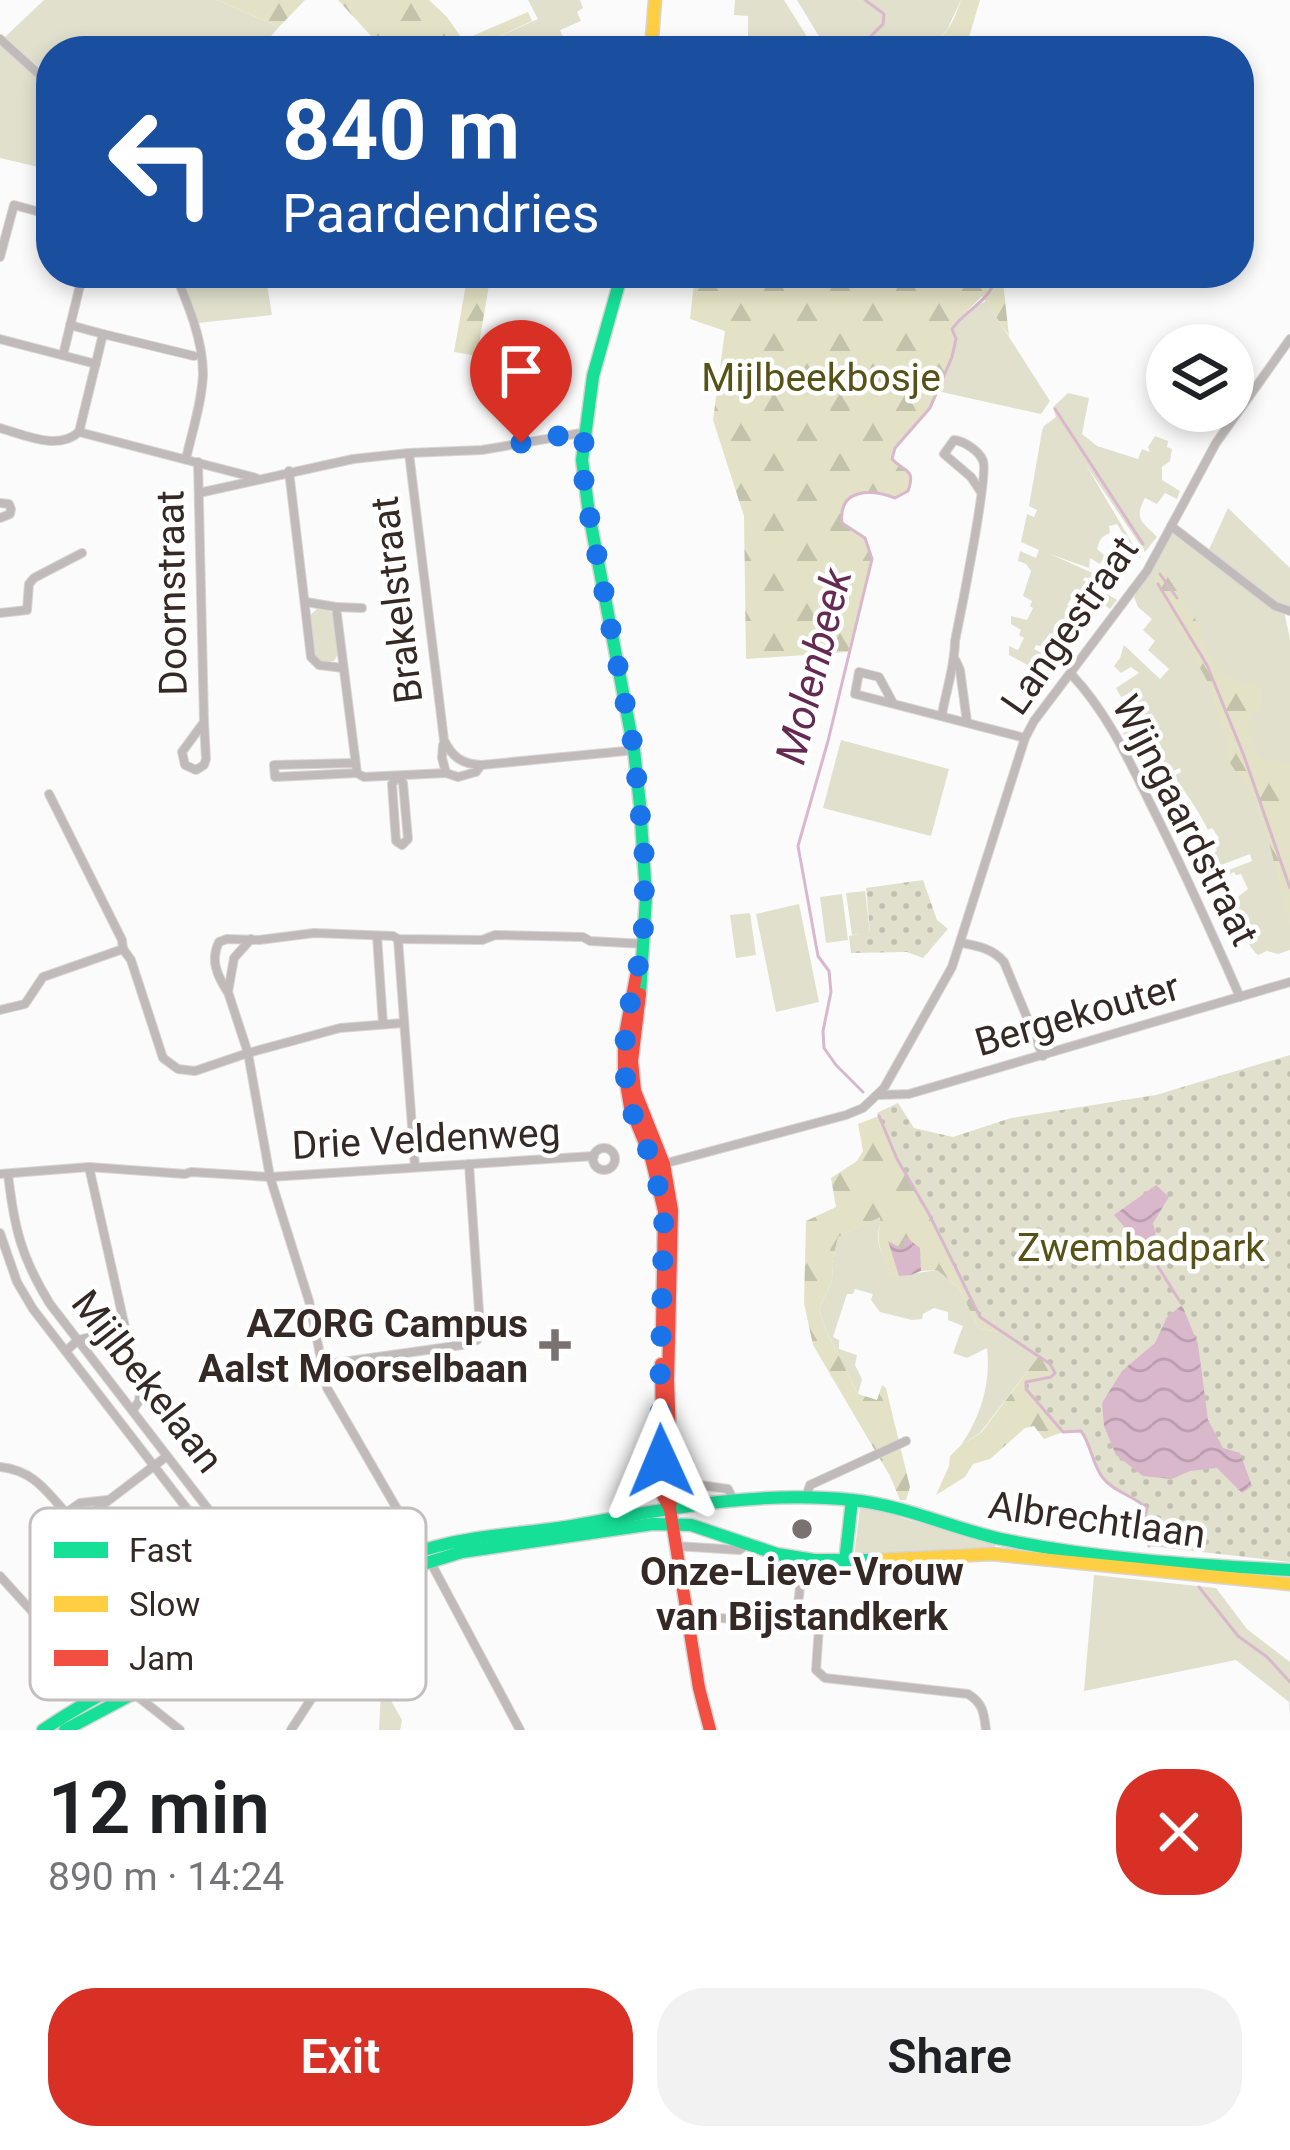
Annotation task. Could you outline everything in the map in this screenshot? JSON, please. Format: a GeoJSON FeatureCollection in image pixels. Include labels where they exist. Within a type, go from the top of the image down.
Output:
{"type":"FeatureCollection","features":[{"type":"Feature","properties":{"kind":"main road"},"geometry":{"type":"LineString","coordinates":[[652,36],[655,0]]}},
{"type":"Feature","properties":{"kind":"main road"},"geometry":{"type":"LineString","coordinates":[[618,288],[593,376],[582,460],[636,750],[646,944],[632,1041],[633,1078],[672,1210],[670,1509],[710,1730]]}},
{"type":"Feature","properties":{"kind":"main road"},"geometry":{"type":"LineString","coordinates":[[659,1166],[664,1210],[660,1425],[663,1496],[670,1509]]}},
{"type":"Feature","properties":{"kind":"main road","name":"Albrechtlaan"},"geometry":{"type":"LineString","coordinates":[[426,1557],[488,1535],[733,1501],[806,1498],[899,1509],[1005,1540],[1157,1560],[1290,1570]]}},
{"type":"Feature","properties":{"kind":"main road"},"geometry":{"type":"LineString","coordinates":[[845,1562],[852,1500]]}},
{"type":"Feature","properties":{"kind":"main road","name":"Albrechtlaan"},"geometry":{"type":"LineString","coordinates":[[426,1557],[672,1524],[703,1528],[802,1559],[845,1562],[992,1554],[1290,1584]]}},
{"type":"Feature","properties":{"kind":"main road"},"geometry":{"type":"LineString","coordinates":[[43,1730],[89,1700]]}},
{"type":"Feature","properties":{"kind":"main road"},"geometry":{"type":"LineString","coordinates":[[64,1730],[108,1700]]}},
{"type":"Feature","properties":{"kind":"street"},"geometry":{"type":"LineString","coordinates":[[0,39],[36,71]]}},
{"type":"Feature","properties":{"kind":"street"},"geometry":{"type":"LineString","coordinates":[[0,257],[14,205],[36,211]]}},
{"type":"Feature","properties":{"kind":"street"},"geometry":{"type":"LineString","coordinates":[[63,355],[79,288]]}},
{"type":"Feature","properties":{"kind":"street"},"geometry":{"type":"LineString","coordinates":[[182,288],[201,352],[203,376],[186,459]]}},
{"type":"Feature","properties":{"kind":"street"},"geometry":{"type":"LineString","coordinates":[[70,325],[194,356]]}},
{"type":"Feature","properties":{"kind":"street"},"geometry":{"type":"LineString","coordinates":[[0,428],[65,442],[79,432],[104,334]]}},
{"type":"Feature","properties":{"kind":"street"},"geometry":{"type":"LineString","coordinates":[[0,339],[96,364]]}},
{"type":"Feature","properties":{"kind":"street","name":"Langestraat"},"geometry":{"type":"LineString","coordinates":[[879,1094],[962,943],[1025,738],[1147,571],[1216,442],[1290,339]]}},
{"type":"Feature","properties":{"kind":"street"},"geometry":{"type":"LineString","coordinates":[[79,432],[258,478]]}},
{"type":"Feature","properties":{"kind":"street"},"geometry":{"type":"LineString","coordinates":[[199,493],[353,459],[482,450],[586,432]]}},
{"type":"Feature","properties":{"kind":"street"},"geometry":{"type":"LineString","coordinates":[[942,715],[955,659],[956,641],[981,492],[985,464],[962,440],[953,440],[944,454],[981,492]]}},
{"type":"Feature","properties":{"kind":"street","name":"Brakelstraat"},"geometry":{"type":"LineString","coordinates":[[409,452],[446,773]]}},
{"type":"Feature","properties":{"kind":"street","name":"Doornstraat"},"geometry":{"type":"LineString","coordinates":[[198,462],[206,759],[200,769],[187,768],[182,761],[184,746],[204,722]]}},
{"type":"Feature","properties":{"kind":"street"},"geometry":{"type":"LineString","coordinates":[[289,471],[310,657],[314,663],[343,668]]}},
{"type":"Feature","properties":{"kind":"street"},"geometry":{"type":"LineString","coordinates":[[0,503],[11,509],[0,518]]}},
{"type":"Feature","properties":{"kind":"street"},"geometry":{"type":"LineString","coordinates":[[1172,526],[1275,606],[1290,611]]}},
{"type":"Feature","properties":{"kind":"street"},"geometry":{"type":"LineString","coordinates":[[0,613],[27,610],[29,584],[34,578],[82,554]]}},
{"type":"Feature","properties":{"kind":"street"},"geometry":{"type":"LineString","coordinates":[[306,602],[362,608]]}},
{"type":"Feature","properties":{"kind":"street"},"geometry":{"type":"LineString","coordinates":[[335,607],[355,768],[364,777],[469,776],[481,764],[636,750]]}},
{"type":"Feature","properties":{"kind":"street"},"geometry":{"type":"LineString","coordinates":[[955,659],[961,670],[967,722]]}},
{"type":"Feature","properties":{"kind":"street"},"geometry":{"type":"LineString","coordinates":[[893,703],[879,677],[860,672],[854,694],[1025,738]]}},
{"type":"Feature","properties":{"kind":"street","name":"Wijngaardstraat"},"geometry":{"type":"LineString","coordinates":[[1071,674],[1102,712],[1127,755],[1194,888],[1240,997]]}},
{"type":"Feature","properties":{"kind":"street","name":"Brakelstraat"},"geometry":{"type":"LineString","coordinates":[[444,740],[456,758],[481,764]]}},
{"type":"Feature","properties":{"kind":"street"},"geometry":{"type":"LineString","coordinates":[[274,766],[355,768],[275,777],[274,766]]}},
{"type":"Feature","properties":{"kind":"street"},"geometry":{"type":"LineString","coordinates":[[398,776],[403,784],[408,839],[403,844],[396,841],[392,784],[398,776]]}},
{"type":"Feature","properties":{"kind":"street"},"geometry":{"type":"LineString","coordinates":[[49,794],[131,960],[163,1058],[178,1069],[195,1071],[340,1028],[403,1023]]}},
{"type":"Feature","properties":{"kind":"street"},"geometry":{"type":"LineString","coordinates":[[397,1508],[327,1388],[309,1301],[270,1177],[248,1053],[214,963],[216,947],[227,939],[314,933],[398,939],[583,937],[646,944]]}},
{"type":"Feature","properties":{"kind":"street"},"geometry":{"type":"LineString","coordinates":[[377,936],[383,1024]]}},
{"type":"Feature","properties":{"kind":"street"},"geometry":{"type":"LineString","coordinates":[[228,992],[234,958],[251,939]]}},
{"type":"Feature","properties":{"kind":"street"},"geometry":{"type":"LineString","coordinates":[[398,939],[415,1167]]}},
{"type":"Feature","properties":{"kind":"street"},"geometry":{"type":"LineString","coordinates":[[962,943],[996,953],[1004,962],[1043,1057]]}},
{"type":"Feature","properties":{"kind":"street"},"geometry":{"type":"LineString","coordinates":[[0,1010],[25,1004],[43,977],[123,949]]}},
{"type":"Feature","properties":{"kind":"street","name":"Bergekouter"},"geometry":{"type":"LineString","coordinates":[[879,1094],[900,1096],[1290,982]]}},
{"type":"Feature","properties":{"kind":"street"},"geometry":{"type":"LineString","coordinates":[[659,1166],[846,1115],[879,1094]]}},
{"type":"Feature","properties":{"kind":"street","name":"Drie Veldenweg"},"geometry":{"type":"LineString","coordinates":[[4,1174],[88,1167],[270,1177],[591,1159]]}},
{"type":"Feature","properties":{"kind":"street"},"geometry":{"type":"LineString","coordinates":[[321,1365],[477,1340],[470,1164]]}},
{"type":"Feature","properties":{"kind":"street"},"geometry":{"type":"LineString","coordinates":[[88,1167],[140,1394],[133,1410]]}},
{"type":"Feature","properties":{"kind":"street","name":"Mijlbekelaan"},"geometry":{"type":"LineString","coordinates":[[4,1174],[17,1237],[50,1304],[207,1508]]}},
{"type":"Feature","properties":{"kind":"street","name":"Mijlbekelaan"},"geometry":{"type":"LineString","coordinates":[[0,1233],[16,1282],[33,1310],[186,1508]]}},
{"type":"Feature","properties":{"kind":"street"},"geometry":{"type":"LineString","coordinates":[[66,1352],[78,1340],[124,1329]]}},
{"type":"Feature","properties":{"kind":"street"},"geometry":{"type":"LineString","coordinates":[[806,1498],[810,1485],[906,1441]]}},
{"type":"Feature","properties":{"kind":"street"},"geometry":{"type":"LineString","coordinates":[[73,1508],[108,1499],[167,1456]]}},
{"type":"Feature","properties":{"kind":"street"},"geometry":{"type":"LineString","coordinates":[[0,1467],[32,1476],[61,1508]]}},
{"type":"Feature","properties":{"kind":"street"},"geometry":{"type":"LineString","coordinates":[[670,1480],[728,1489],[733,1501]]}},
{"type":"Feature","properties":{"kind":"street"},"geometry":{"type":"LineString","coordinates":[[676,1546],[740,1550],[748,1544]]}},
{"type":"Feature","properties":{"kind":"street"},"geometry":{"type":"LineString","coordinates":[[426,1557],[520,1730]]}},
{"type":"Feature","properties":{"kind":"street"},"geometry":{"type":"LineString","coordinates":[[796,1624],[802,1559]]}},
{"type":"Feature","properties":{"kind":"street"},"geometry":{"type":"LineString","coordinates":[[0,1576],[30,1609]]}},
{"type":"Feature","properties":{"kind":"street"},"geometry":{"type":"LineString","coordinates":[[688,1615],[819,1627],[816,1670],[825,1678],[968,1694],[984,1709],[986,1730]]}},
{"type":"Feature","properties":{"kind":"street"},"geometry":{"type":"LineString","coordinates":[[141,1700],[180,1730]]}},
{"type":"Feature","properties":{"kind":"street"},"geometry":{"type":"LineString","coordinates":[[291,1730],[311,1700]]}},
{"type":"Feature","properties":{"kind":"green space"},"geometry":{"type":"Polygon","coordinates":[[[44,0],[217,0],[279,27],[271,36],[36,36],[36,65],[5,37],[44,0]]]}},
{"type":"Feature","properties":{"kind":"green space"},"geometry":{"type":"Polygon","coordinates":[[[217,0],[305,0],[279,27],[217,0]]]}},
{"type":"Feature","properties":{"kind":"green space"},"geometry":{"type":"Polygon","coordinates":[[[338,0],[429,0],[460,36],[371,36],[338,0]]]}},
{"type":"Feature","properties":{"kind":"green space"},"geometry":{"type":"Polygon","coordinates":[[[528,0],[580,0],[583,8],[577,12],[581,21],[560,30],[563,36],[500,36],[538,19],[528,0]]]}},
{"type":"Feature","properties":{"kind":"green space"},"geometry":{"type":"Polygon","coordinates":[[[735,0],[784,0],[807,36],[748,36],[748,16],[734,15],[735,0]]]}},
{"type":"Feature","properties":{"kind":"green space"},"geometry":{"type":"Polygon","coordinates":[[[797,0],[961,0],[941,36],[819,36],[797,0]]]}},
{"type":"Feature","properties":{"kind":"green space"},"geometry":{"type":"Polygon","coordinates":[[[961,0],[980,0],[969,36],[941,36],[961,0]]]}},
{"type":"Feature","properties":{"kind":"green space"},"geometry":{"type":"Polygon","coordinates":[[[528,12],[532,21],[500,36],[472,36],[528,12]]]}},
{"type":"Feature","properties":{"kind":"green space"},"geometry":{"type":"Polygon","coordinates":[[[0,43],[36,75],[36,166],[0,158],[0,43]]]}},
{"type":"Feature","properties":{"kind":"green space"},"geometry":{"type":"Polygon","coordinates":[[[185,288],[268,288],[272,315],[198,323],[185,288]]]}},
{"type":"Feature","properties":{"kind":"green space"},"geometry":{"type":"Polygon","coordinates":[[[465,288],[488,288],[477,356],[454,352],[465,288]]]}},
{"type":"Feature","properties":{"kind":"green space","name":"Mijlbeekbosje"},"geometry":{"type":"Polygon","coordinates":[[[693,288],[1004,288],[1009,336],[982,296],[954,324],[952,357],[930,408],[895,448],[892,459],[910,474],[908,491],[895,498],[858,494],[845,503],[842,523],[865,538],[872,559],[848,652],[746,659],[744,516],[713,420],[725,331],[690,319],[693,288]]]}},
{"type":"Feature","properties":{"kind":"green space"},"geometry":{"type":"Polygon","coordinates":[[[986,301],[1050,401],[1041,414],[937,391],[952,357],[954,324],[986,301]]]}},
{"type":"Feature","properties":{"kind":"green space"},"geometry":{"type":"Polygon","coordinates":[[[1068,393],[1089,398],[1082,434],[1097,446],[1138,459],[1142,449],[1150,452],[1155,436],[1168,441],[1172,449],[1170,461],[1162,467],[1162,480],[1180,491],[1177,499],[1165,493],[1157,504],[1145,498],[1140,516],[1157,537],[1145,552],[1086,465],[1141,558],[1117,524],[1109,526],[1110,533],[1100,541],[1097,549],[1105,556],[1100,564],[1090,558],[1089,568],[1050,554],[1097,575],[1095,582],[1083,580],[1117,600],[1110,609],[1094,596],[1088,602],[1073,596],[1067,605],[1078,614],[1073,619],[1065,617],[1057,648],[1047,642],[1044,647],[1036,645],[1034,649],[1046,655],[1037,670],[1009,655],[1009,646],[1018,650],[1024,638],[1011,624],[1011,616],[1027,620],[1033,608],[1032,601],[1023,596],[1031,571],[1018,561],[1020,551],[1036,558],[1039,550],[1021,542],[1027,514],[1034,517],[1037,510],[1029,506],[1042,431],[1056,417],[1053,407],[1068,393]]]}},
{"type":"Feature","properties":{"kind":"green space"},"geometry":{"type":"Polygon","coordinates":[[[1228,508],[1290,568],[1290,611],[1284,611],[1290,639],[1290,950],[1278,954],[1258,955],[1254,950],[1235,905],[1235,899],[1248,889],[1241,874],[1223,877],[1221,873],[1252,861],[1250,854],[1221,865],[1217,858],[1201,866],[1198,859],[1217,851],[1214,842],[1219,838],[1212,828],[1208,830],[1174,776],[1180,768],[1160,769],[1157,763],[1165,759],[1155,751],[1151,736],[1131,746],[1122,731],[1143,717],[1130,708],[1138,702],[1130,693],[1121,697],[1116,688],[1139,673],[1131,667],[1121,673],[1114,666],[1124,645],[1160,679],[1169,669],[1148,650],[1155,641],[1143,630],[1152,619],[1134,597],[1171,526],[1207,554],[1228,508]]]}},
{"type":"Feature","properties":{"kind":"green space"},"geometry":{"type":"Polygon","coordinates":[[[1162,568],[1199,625],[1203,645],[1221,675],[1263,689],[1261,708],[1247,726],[1255,749],[1262,758],[1290,763],[1290,927],[1269,842],[1252,795],[1230,763],[1226,732],[1211,688],[1155,585],[1162,568]]]}},
{"type":"Feature","properties":{"kind":"green space"},"geometry":{"type":"Polygon","coordinates":[[[317,609],[332,613],[338,654],[334,661],[316,657],[310,615],[317,609]]]}},
{"type":"Feature","properties":{"kind":"green space"},"geometry":{"type":"Polygon","coordinates":[[[841,740],[949,769],[931,836],[823,808],[841,740]]]}},
{"type":"Feature","properties":{"kind":"green space"},"geometry":{"type":"Polygon","coordinates":[[[923,880],[937,920],[948,929],[923,958],[907,952],[851,953],[849,936],[870,932],[866,888],[923,880]]]}},
{"type":"Feature","properties":{"kind":"green space"},"geometry":{"type":"Polygon","coordinates":[[[865,891],[870,933],[852,935],[846,893],[865,891]]]}},
{"type":"Feature","properties":{"kind":"green space"},"geometry":{"type":"Polygon","coordinates":[[[842,894],[848,940],[826,943],[820,897],[842,894]]]}},
{"type":"Feature","properties":{"kind":"green space"},"geometry":{"type":"Polygon","coordinates":[[[799,904],[819,1002],[776,1012],[756,914],[799,904]]]}},
{"type":"Feature","properties":{"kind":"green space"},"geometry":{"type":"Polygon","coordinates":[[[750,913],[756,955],[736,958],[730,915],[750,913]]]}},
{"type":"Feature","properties":{"kind":"green space","name":"Zwembadpark"},"geometry":{"type":"Polygon","coordinates":[[[1290,1055],[1290,1562],[1149,1546],[1142,1527],[1147,1508],[1108,1483],[1081,1431],[1063,1432],[1026,1389],[1026,1382],[1051,1377],[1050,1364],[980,1317],[877,1113],[898,1103],[914,1128],[953,1137],[1011,1118],[1156,1095],[1290,1055]]]}},
{"type":"Feature","properties":{"kind":"green space"},"geometry":{"type":"Polygon","coordinates":[[[879,1116],[980,1317],[1000,1332],[979,1329],[959,1288],[937,1270],[890,1279],[879,1244],[880,1217],[838,1237],[833,1279],[819,1309],[858,1394],[877,1400],[882,1385],[886,1388],[910,1487],[906,1500],[900,1500],[813,1345],[804,1303],[806,1221],[836,1207],[831,1178],[857,1161],[863,1151],[858,1124],[879,1116]]]}},
{"type":"Feature","properties":{"kind":"green space"},"geometry":{"type":"Polygon","coordinates":[[[881,1216],[879,1246],[897,1276],[937,1270],[959,1288],[979,1329],[1000,1332],[1039,1356],[980,1433],[961,1445],[983,1399],[987,1348],[967,1358],[953,1353],[963,1326],[948,1320],[948,1312],[934,1308],[922,1319],[912,1320],[880,1312],[871,1300],[873,1294],[855,1289],[847,1294],[833,1337],[839,1340],[839,1349],[857,1355],[855,1365],[862,1379],[858,1394],[825,1328],[819,1309],[833,1279],[838,1237],[881,1216]]]}},
{"type":"Feature","properties":{"kind":"green space"},"geometry":{"type":"Polygon","coordinates":[[[1039,1356],[1055,1373],[1027,1382],[1063,1432],[1044,1439],[1034,1426],[1025,1428],[990,1459],[973,1464],[965,1477],[936,1495],[950,1456],[981,1433],[1039,1356]]]}},
{"type":"Feature","properties":{"kind":"green space"},"geometry":{"type":"Polygon","coordinates":[[[868,1502],[902,1518],[995,1544],[995,1548],[854,1557],[860,1508],[868,1502]]]}},
{"type":"Feature","properties":{"kind":"green space"},"geometry":{"type":"Polygon","coordinates":[[[1094,1575],[1216,1588],[1247,1629],[1290,1662],[1290,1717],[1289,1702],[1236,1660],[1084,1691],[1094,1575]]]}},
{"type":"Feature","properties":{"kind":"green space"},"geometry":{"type":"Polygon","coordinates":[[[380,1700],[391,1700],[402,1720],[400,1730],[379,1730],[380,1700]]]}},
{"type":"Feature","properties":{"kind":"water"},"geometry":{"type":"Polygon","coordinates":[[[1156,1185],[1169,1197],[1153,1223],[1159,1248],[1157,1265],[1114,1215],[1156,1185]]]}},
{"type":"Feature","properties":{"kind":"water"},"geometry":{"type":"Polygon","coordinates":[[[907,1238],[920,1248],[921,1271],[899,1276],[888,1241],[903,1249],[907,1238]]]}},
{"type":"Feature","properties":{"kind":"water"},"geometry":{"type":"Polygon","coordinates":[[[1182,1305],[1198,1344],[1208,1420],[1223,1448],[1240,1453],[1252,1486],[1242,1493],[1217,1468],[1172,1479],[1143,1476],[1116,1455],[1104,1426],[1102,1403],[1122,1371],[1155,1343],[1167,1317],[1182,1305]]]}},
{"type":"Feature","properties":{"kind":"waterway","name":"Molenbeek"},"geometry":{"type":"LineString","coordinates":[[865,0],[884,14],[883,24],[871,36]]}},
{"type":"Feature","properties":{"kind":"waterway","name":"Molenbeek"},"geometry":{"type":"LineString","coordinates":[[863,1092],[824,1048],[829,971],[818,956],[798,846],[872,559],[865,538],[842,523],[842,512],[845,503],[858,494],[895,498],[908,491],[910,474],[892,459],[895,448],[930,408],[952,357],[956,339],[952,329],[991,288]]}},
{"type":"Feature","properties":{"kind":"waterway"},"geometry":{"type":"LineString","coordinates":[[1055,409],[1143,544]]}},
{"type":"Feature","properties":{"kind":"waterway"},"geometry":{"type":"LineString","coordinates":[[1160,574],[1177,598]]}},
{"type":"Feature","properties":{"kind":"waterway"},"geometry":{"type":"LineString","coordinates":[[1158,584],[1207,665],[1290,888]]}},
{"type":"Feature","properties":{"kind":"waterway","name":"Molenbeek"},"geometry":{"type":"LineString","coordinates":[[879,1116],[980,1317],[1050,1364],[1055,1373],[1026,1382],[1026,1389],[1063,1432],[1081,1431],[1108,1483],[1147,1508],[1142,1527],[1149,1546]]}},
{"type":"Feature","properties":{"kind":"waterway"},"geometry":{"type":"LineString","coordinates":[[1157,1265],[1179,1300]]}},
{"type":"Feature","properties":{"kind":"waterway","name":"Molenbeek"},"geometry":{"type":"LineString","coordinates":[[1199,1587],[1238,1636],[1290,1682]]}},
{"type":"Feature","properties":{"kind":"traffic: fast"},"geometry":{"type":"LineString","coordinates":[[618,288],[593,376],[582,460],[640,805],[646,896],[640,994]]}},
{"type":"Feature","properties":{"kind":"traffic: fast"},"geometry":{"type":"LineString","coordinates":[[426,1550],[642,1513],[781,1497],[890,1507],[982,1534],[1073,1552],[1290,1570]]}},
{"type":"Feature","properties":{"kind":"traffic: fast"},"geometry":{"type":"LineString","coordinates":[[845,1562],[852,1500]]}},
{"type":"Feature","properties":{"kind":"traffic: fast"},"geometry":{"type":"LineString","coordinates":[[426,1563],[462,1552],[653,1524],[691,1525],[777,1554],[814,1560],[876,1560]]}},
{"type":"Feature","properties":{"kind":"traffic: fast"},"geometry":{"type":"LineString","coordinates":[[43,1730],[92,1700]]}},
{"type":"Feature","properties":{"kind":"traffic: fast"},"geometry":{"type":"LineString","coordinates":[[65,1730],[121,1700]]}},
{"type":"Feature","properties":{"kind":"traffic: slow"},"geometry":{"type":"LineString","coordinates":[[652,36],[655,0]]}},
{"type":"Feature","properties":{"kind":"traffic: slow"},"geometry":{"type":"LineString","coordinates":[[876,1560],[992,1554],[1290,1584]]}},
{"type":"Feature","properties":{"kind":"traffic: jam"},"geometry":{"type":"LineString","coordinates":[[636,976],[624,1040],[624,1071],[630,1107],[651,1158],[664,1211],[662,1328]]}},
{"type":"Feature","properties":{"kind":"traffic: jam"},"geometry":{"type":"LineString","coordinates":[[640,994],[632,1061],[635,1091],[664,1164],[672,1210],[670,1509]]}},
{"type":"Feature","properties":{"kind":"traffic: jam"},"geometry":{"type":"LineString","coordinates":[[661,1364],[663,1496],[670,1509],[710,1730]]}},
{"type":"Feature","properties":{"kind":"place","name":"AZORG Campus Aalst Moorselbaan"},"geometry":{"type":"Point","coordinates":[555,1345]}},
{"type":"Feature","properties":{"kind":"place","name":"Onze-Lieve-Vrouw van Bijstandkerk"},"geometry":{"type":"Point","coordinates":[802,1529]}},
{"type":"Feature","properties":{"kind":"route"},"geometry":{"type":"LineString","coordinates":[[521,443],[584,431],[584,487],[634,750],[646,896],[643,944],[624,1040],[624,1071],[630,1107],[651,1158],[664,1210],[661,1461]]}}]}
